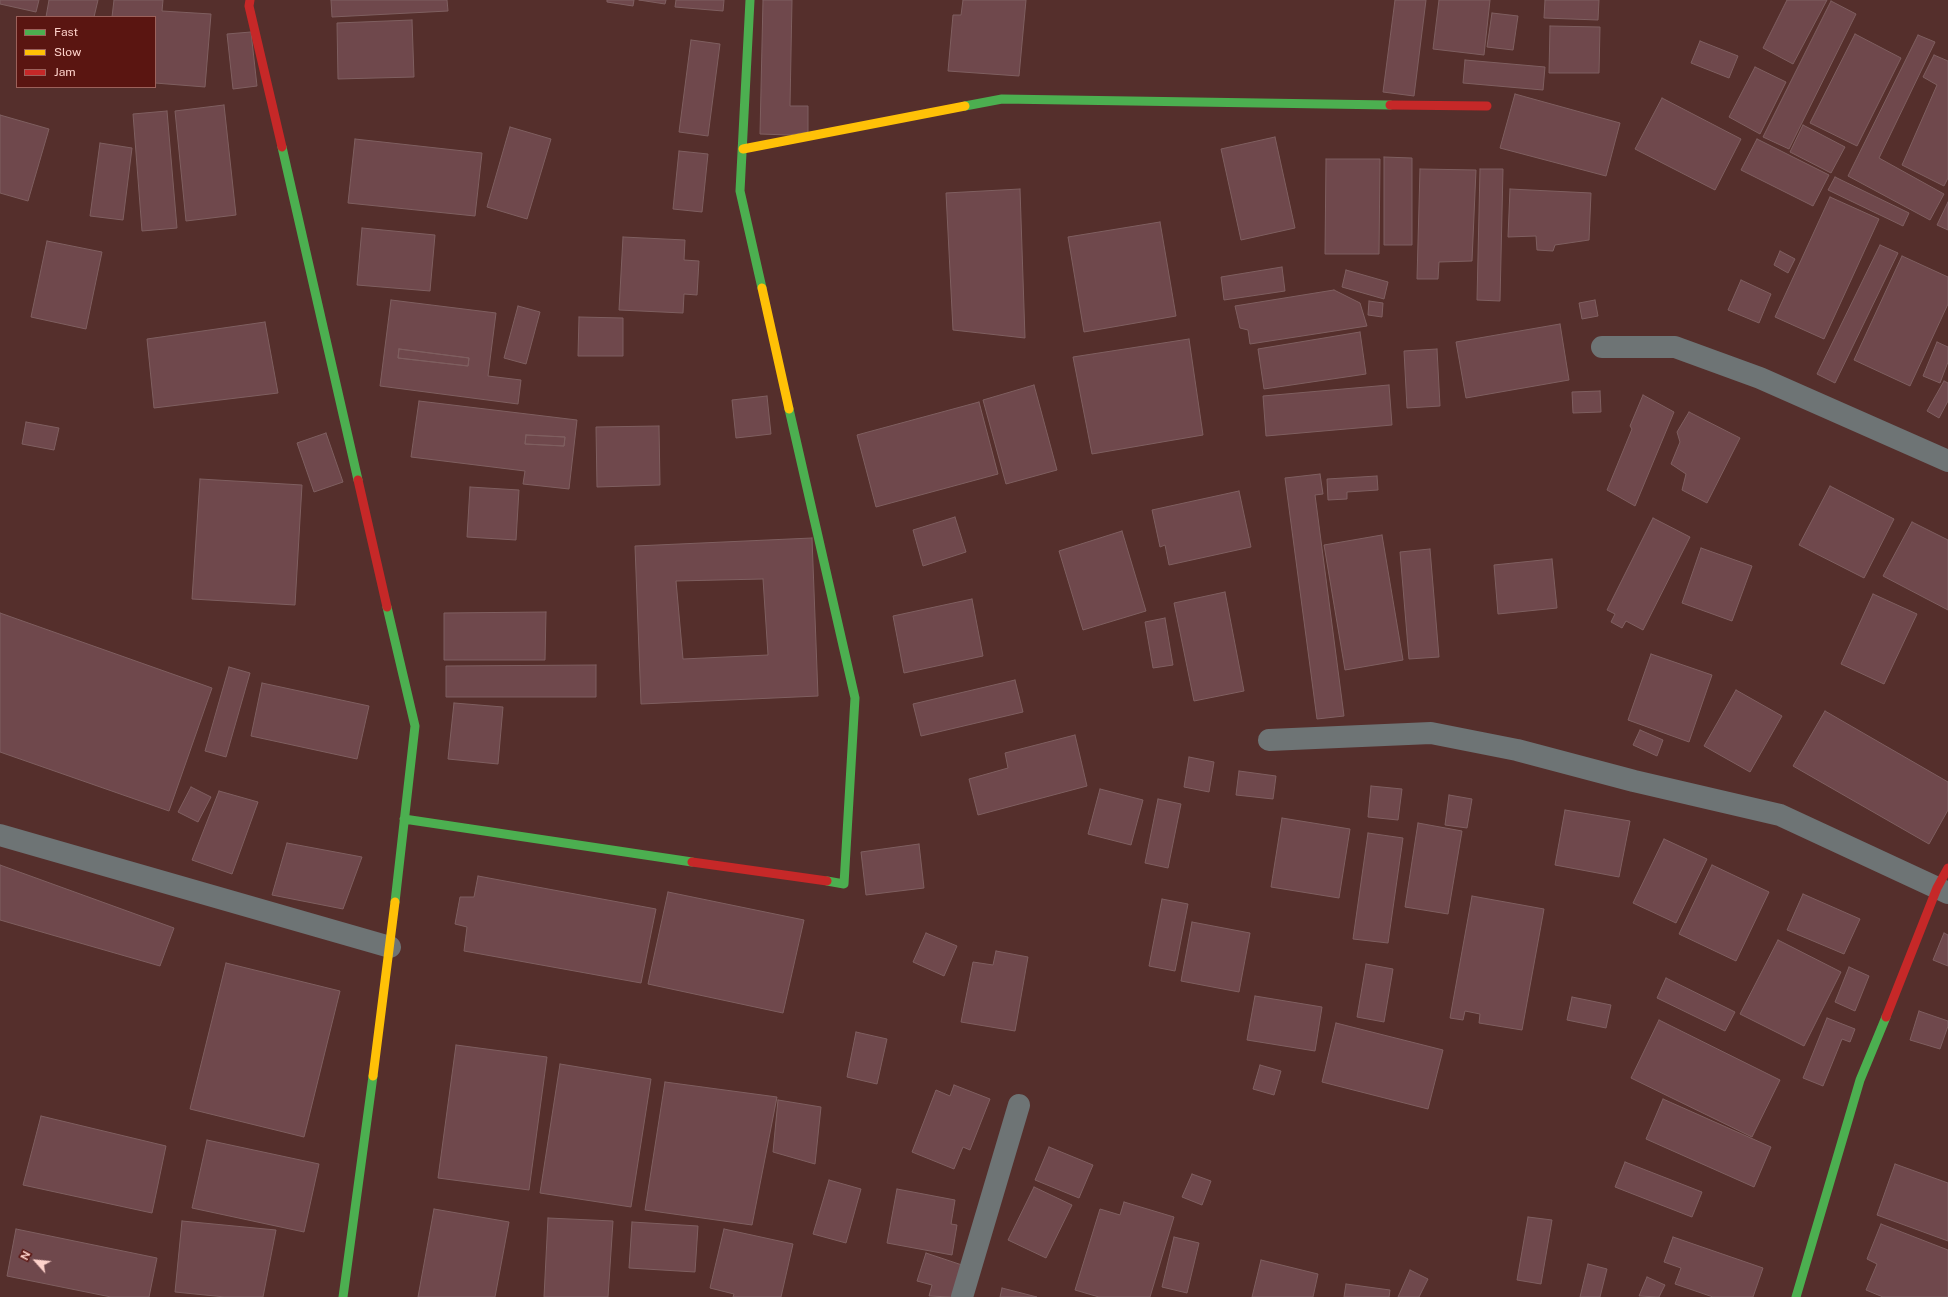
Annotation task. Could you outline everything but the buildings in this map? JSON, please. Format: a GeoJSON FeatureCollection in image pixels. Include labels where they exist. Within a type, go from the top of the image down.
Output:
{"type":"FeatureCollection","features":[{"type":"Feature","properties":{"kind":"street"},"geometry":{"type":"LineString","coordinates":[[250,0],[249,6],[415,726],[390,947],[343,1297]]}},
{"type":"Feature","properties":{"kind":"street"},"geometry":{"type":"LineString","coordinates":[[404,819],[844,884],[855,698],[740,191],[750,0]]}},
{"type":"Feature","properties":{"kind":"street"},"geometry":{"type":"LineString","coordinates":[[742,149],[1002,99],[1487,106]]}},
{"type":"Feature","properties":{"kind":"street"},"geometry":{"type":"LineString","coordinates":[[1602,347],[1675,347],[1760,378],[1948,461]]}},
{"type":"Feature","properties":{"kind":"street"},"geometry":{"type":"LineString","coordinates":[[1269,740],[1431,733],[1517,750],[1634,781],[1780,815],[1943,890]]}},
{"type":"Feature","properties":{"kind":"street"},"geometry":{"type":"LineString","coordinates":[[0,835],[390,947]]}},
{"type":"Feature","properties":{"kind":"street"},"geometry":{"type":"LineString","coordinates":[[1796,1297],[1860,1080],[1912,954],[1943,890],[1948,868]]}},
{"type":"Feature","properties":{"kind":"street"},"geometry":{"type":"LineString","coordinates":[[962,1297],[1019,1105]]}},
{"type":"Feature","properties":{"kind":"traffic: fast"},"geometry":{"type":"LineString","coordinates":[[750,0],[740,191],[762,288]]}},
{"type":"Feature","properties":{"kind":"traffic: fast"},"geometry":{"type":"LineString","coordinates":[[965,106],[1002,99],[1390,105]]}},
{"type":"Feature","properties":{"kind":"traffic: fast"},"geometry":{"type":"LineString","coordinates":[[282,147],[358,480]]}},
{"type":"Feature","properties":{"kind":"traffic: fast"},"geometry":{"type":"LineString","coordinates":[[789,409],[855,698],[844,884],[827,881]]}},
{"type":"Feature","properties":{"kind":"traffic: fast"},"geometry":{"type":"LineString","coordinates":[[387,607],[415,726],[395,902]]}},
{"type":"Feature","properties":{"kind":"traffic: fast"},"geometry":{"type":"LineString","coordinates":[[404,819],[692,862]]}},
{"type":"Feature","properties":{"kind":"traffic: fast"},"geometry":{"type":"LineString","coordinates":[[1796,1297],[1860,1080],[1886,1017]]}},
{"type":"Feature","properties":{"kind":"traffic: fast"},"geometry":{"type":"LineString","coordinates":[[343,1297],[373,1076]]}},
{"type":"Feature","properties":{"kind":"traffic: slow"},"geometry":{"type":"LineString","coordinates":[[743,149],[965,106]]}},
{"type":"Feature","properties":{"kind":"traffic: slow"},"geometry":{"type":"LineString","coordinates":[[762,288],[789,409]]}},
{"type":"Feature","properties":{"kind":"traffic: slow"},"geometry":{"type":"LineString","coordinates":[[373,1076],[395,902]]}},
{"type":"Feature","properties":{"kind":"traffic: jam"},"geometry":{"type":"LineString","coordinates":[[250,0],[249,6],[282,147]]}},
{"type":"Feature","properties":{"kind":"traffic: jam"},"geometry":{"type":"LineString","coordinates":[[1390,105],[1487,106]]}},
{"type":"Feature","properties":{"kind":"traffic: jam"},"geometry":{"type":"LineString","coordinates":[[358,480],[387,607]]}},
{"type":"Feature","properties":{"kind":"traffic: jam"},"geometry":{"type":"LineString","coordinates":[[692,862],[827,881]]}},
{"type":"Feature","properties":{"kind":"traffic: jam"},"geometry":{"type":"LineString","coordinates":[[1886,1017],[1937,888],[1948,868]]}}]}
